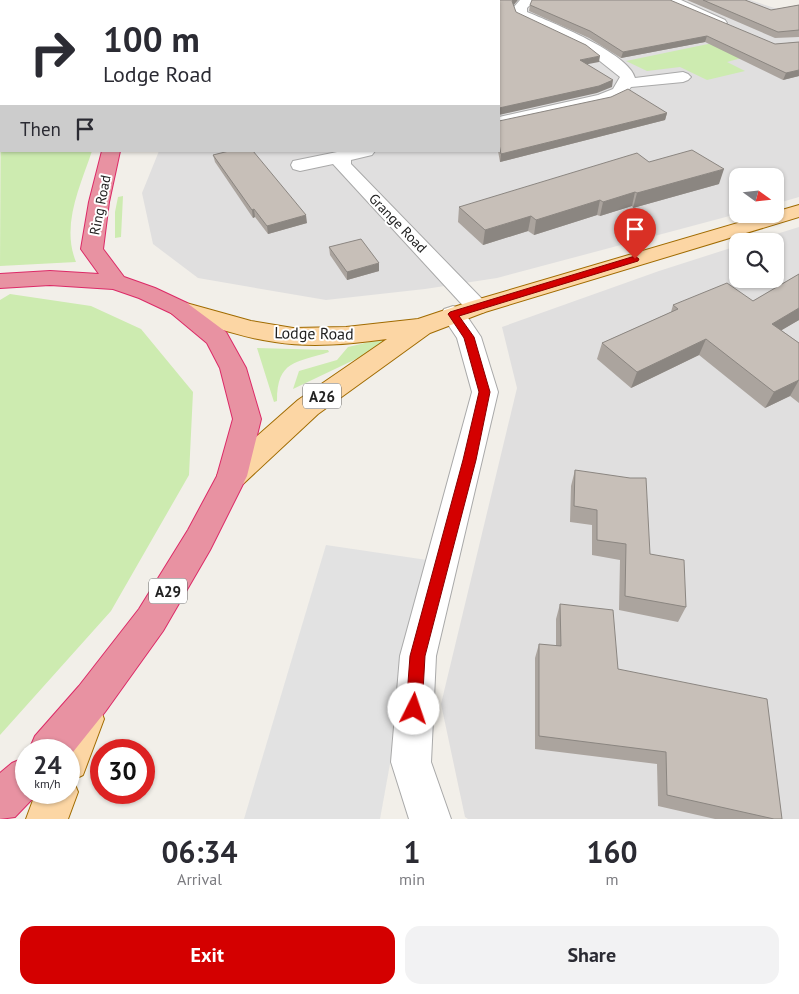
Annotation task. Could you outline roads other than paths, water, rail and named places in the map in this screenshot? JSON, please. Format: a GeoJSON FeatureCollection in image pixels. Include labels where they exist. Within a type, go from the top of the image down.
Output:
{"type":"FeatureCollection","features":[{"type":"Feature","properties":{"kind":"highway","name":"Ring Road"},"geometry":{"type":"LineString","coordinates":[[111,152],[98,202],[92,249],[116,282]]}},
{"type":"Feature","properties":{"kind":"highway","name":"A29"},"geometry":{"type":"LineString","coordinates":[[0,281],[50,278],[116,282],[147,293],[179,308],[217,338],[233,368],[247,419],[232,476],[199,540],[151,620],[92,699],[58,739]]}},
{"type":"Feature","properties":{"kind":"highway"},"geometry":{"type":"LineString","coordinates":[[0,802],[15,788]]}},
{"type":"Feature","properties":{"kind":"main road","name":"Lodge Road"},"geometry":{"type":"LineString","coordinates":[[232,476],[308,407],[421,327],[465,310],[799,211]]}},
{"type":"Feature","properties":{"kind":"main road","name":"Lodge Road"},"geometry":{"type":"LineString","coordinates":[[179,308],[243,328],[276,334],[317,336],[361,334],[421,327]]}},
{"type":"Feature","properties":{"kind":"main road","name":"A29"},"geometry":{"type":"LineString","coordinates":[[77,739],[92,699]]}},
{"type":"Feature","properties":{"kind":"main road"},"geometry":{"type":"LineString","coordinates":[[47,819],[53,804]]}},
{"type":"Feature","properties":{"kind":"street"},"geometry":{"type":"LineString","coordinates":[[500,122],[603,100],[619,92],[626,83],[628,76],[616,64],[576,38],[514,15],[525,2],[530,0]]}},
{"type":"Feature","properties":{"kind":"street"},"geometry":{"type":"LineString","coordinates":[[671,0],[731,28]]}},
{"type":"Feature","properties":{"kind":"street"},"geometry":{"type":"LineString","coordinates":[[626,83],[665,80],[683,76]]}},
{"type":"Feature","properties":{"kind":"street"},"geometry":{"type":"LineString","coordinates":[[300,164],[362,152]]}},
{"type":"Feature","properties":{"kind":"street","name":"Grange Road"},"geometry":{"type":"LineString","coordinates":[[341,157],[342,165],[465,310],[469,337],[485,392],[470,460],[418,656],[411,762],[430,819]]}}]}
